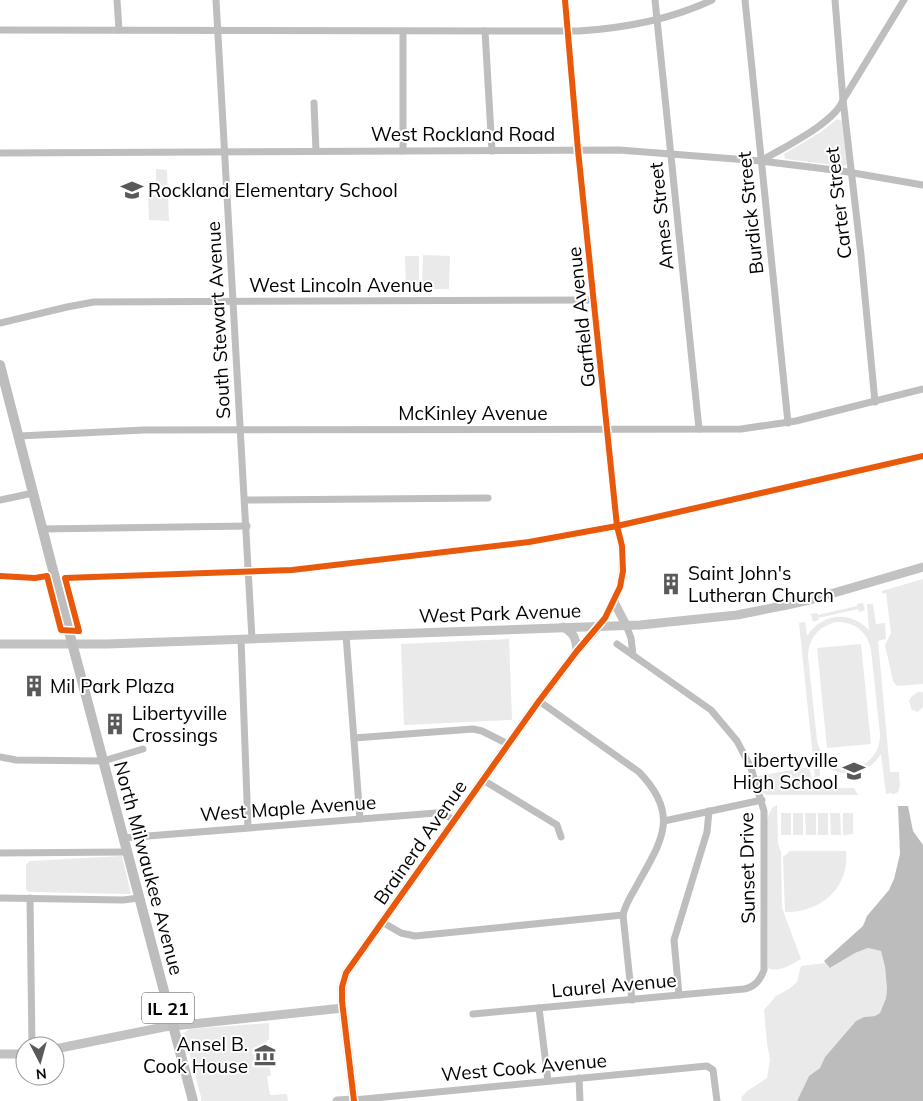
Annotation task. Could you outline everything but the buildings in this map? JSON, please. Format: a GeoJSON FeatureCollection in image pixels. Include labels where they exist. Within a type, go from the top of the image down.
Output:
{"type":"FeatureCollection","features":[{"type":"Feature","properties":{"kind":"main road","name":"IL 21"},"geometry":{"type":"LineString","coordinates":[[0,365],[72,644]]}},
{"type":"Feature","properties":{"kind":"main road","name":"West Park Avenue"},"geometry":{"type":"LineString","coordinates":[[0,644],[241,639],[640,624],[737,615],[809,600],[923,567]]}},
{"type":"Feature","properties":{"kind":"main road"},"geometry":{"type":"LineString","coordinates":[[614,602],[626,624]]}},
{"type":"Feature","properties":{"kind":"main road","name":"Brainerd Avenue"},"geometry":{"type":"LineString","coordinates":[[354,1100],[343,1008],[342,986],[346,972],[539,700],[599,626]]}},
{"type":"Feature","properties":{"kind":"main road"},"geometry":{"type":"LineString","coordinates":[[563,627],[573,632],[577,651]]}},
{"type":"Feature","properties":{"kind":"main road","name":"North Milwaukee Avenue"},"geometry":{"type":"LineString","coordinates":[[72,644],[193,1101]]}},
{"type":"Feature","properties":{"kind":"main road"},"geometry":{"type":"LineString","coordinates":[[65,1047],[173,1025],[343,1008]]}},
{"type":"Feature","properties":{"kind":"main road"},"geometry":{"type":"LineString","coordinates":[[0,1054],[15,1054]]}},
{"type":"Feature","properties":{"kind":"main road","name":"West Cook Avenue"},"geometry":{"type":"LineString","coordinates":[[337,1101],[354,1100]]}},
{"type":"Feature","properties":{"kind":"street"},"geometry":{"type":"LineString","coordinates":[[117,0],[119,30]]}},
{"type":"Feature","properties":{"kind":"street","name":"South Stewart Avenue"},"geometry":{"type":"LineString","coordinates":[[216,0],[252,638]]}},
{"type":"Feature","properties":{"kind":"street","name":"Garfield Avenue"},"geometry":{"type":"LineString","coordinates":[[565,0],[578,150],[617,526],[622,546],[623,570],[620,587],[614,602],[599,626]]}},
{"type":"Feature","properties":{"kind":"street","name":"Ames Street"},"geometry":{"type":"LineString","coordinates":[[654,0],[699,429]]}},
{"type":"Feature","properties":{"kind":"street"},"geometry":{"type":"LineString","coordinates":[[0,30],[568,31],[606,29],[657,20],[681,13],[712,0]]}},
{"type":"Feature","properties":{"kind":"street","name":"Burdick Street"},"geometry":{"type":"LineString","coordinates":[[745,0],[788,423]]}},
{"type":"Feature","properties":{"kind":"street","name":"Carter Street"},"geometry":{"type":"LineString","coordinates":[[835,0],[843,100],[861,255],[875,402]]}},
{"type":"Feature","properties":{"kind":"street"},"geometry":{"type":"LineString","coordinates":[[761,161],[823,124],[840,108],[904,0]]}},
{"type":"Feature","properties":{"kind":"street"},"geometry":{"type":"LineString","coordinates":[[402,151],[403,31]]}},
{"type":"Feature","properties":{"kind":"street"},"geometry":{"type":"LineString","coordinates":[[485,31],[492,151]]}},
{"type":"Feature","properties":{"kind":"street"},"geometry":{"type":"LineString","coordinates":[[314,103],[316,151]]}},
{"type":"Feature","properties":{"kind":"street","name":"West Rockland Road"},"geometry":{"type":"LineString","coordinates":[[0,152],[578,150],[671,153],[761,161],[923,185]]}},
{"type":"Feature","properties":{"kind":"street","name":"West Lincoln Avenue"},"geometry":{"type":"LineString","coordinates":[[0,323],[84,303],[595,300]]}},
{"type":"Feature","properties":{"kind":"street","name":"McKinley Avenue"},"geometry":{"type":"LineString","coordinates":[[18,436],[144,430],[741,429],[788,423],[923,389]]}},
{"type":"Feature","properties":{"kind":"street"},"geometry":{"type":"LineString","coordinates":[[0,500],[32,493]]}},
{"type":"Feature","properties":{"kind":"street"},"geometry":{"type":"LineString","coordinates":[[245,500],[488,498]]}},
{"type":"Feature","properties":{"kind":"street"},"geometry":{"type":"LineString","coordinates":[[42,529],[247,526]]}},
{"type":"Feature","properties":{"kind":"street"},"geometry":{"type":"LineString","coordinates":[[626,624],[631,638],[633,655]]}},
{"type":"Feature","properties":{"kind":"street"},"geometry":{"type":"LineString","coordinates":[[631,638],[640,624]]}},
{"type":"Feature","properties":{"kind":"street"},"geometry":{"type":"LineString","coordinates":[[346,635],[360,819]]}},
{"type":"Feature","properties":{"kind":"street"},"geometry":{"type":"LineString","coordinates":[[241,639],[248,827]]}},
{"type":"Feature","properties":{"kind":"street","name":"Sunset Drive"},"geometry":{"type":"LineString","coordinates":[[617,644],[707,707],[728,729],[744,752],[762,800],[764,811],[764,970],[756,984]]}},
{"type":"Feature","properties":{"kind":"street"},"geometry":{"type":"LineString","coordinates":[[539,700],[639,772],[648,781],[659,799],[664,821],[663,834],[653,859],[628,902],[623,915],[632,1000]]}},
{"type":"Feature","properties":{"kind":"street"},"geometry":{"type":"LineString","coordinates":[[354,738],[468,729],[482,731],[508,744]]}},
{"type":"Feature","properties":{"kind":"street"},"geometry":{"type":"LineString","coordinates":[[0,757],[16,760],[103,761],[143,749]]}},
{"type":"Feature","properties":{"kind":"street"},"geometry":{"type":"LineString","coordinates":[[483,780],[557,825],[561,837]]}},
{"type":"Feature","properties":{"kind":"street"},"geometry":{"type":"LineString","coordinates":[[664,821],[762,800]]}},
{"type":"Feature","properties":{"kind":"street"},"geometry":{"type":"LineString","coordinates":[[679,995],[674,940],[706,832],[710,811]]}},
{"type":"Feature","properties":{"kind":"street","name":"West Maple Avenue"},"geometry":{"type":"LineString","coordinates":[[123,838],[436,813],[454,820]]}},
{"type":"Feature","properties":{"kind":"street"},"geometry":{"type":"LineString","coordinates":[[0,853],[127,852]]}},
{"type":"Feature","properties":{"kind":"street"},"geometry":{"type":"LineString","coordinates":[[0,898],[123,900],[139,898]]}},
{"type":"Feature","properties":{"kind":"street"},"geometry":{"type":"LineString","coordinates":[[30,898],[32,1036]]}},
{"type":"Feature","properties":{"kind":"street"},"geometry":{"type":"LineString","coordinates":[[382,922],[401,933],[415,936],[623,915]]}},
{"type":"Feature","properties":{"kind":"street","name":"Laurel Avenue"},"geometry":{"type":"LineString","coordinates":[[473,1014],[744,989],[751,988],[756,984]]}},
{"type":"Feature","properties":{"kind":"street"},"geometry":{"type":"LineString","coordinates":[[539,1008],[548,1081]]}},
{"type":"Feature","properties":{"kind":"street","name":"West Cook Avenue"},"geometry":{"type":"LineString","coordinates":[[354,1100],[707,1066],[713,1070],[717,1101]]}},
{"type":"Feature","properties":{"kind":"street"},"geometry":{"type":"LineString","coordinates":[[579,1078],[580,1101]]}},
{"type":"Feature","properties":{"kind":"shaded area"},"geometry":{"type":"Polygon","coordinates":[[[837,119],[842,121],[847,165],[785,159],[784,154],[821,132],[837,119]]]}},
{"type":"Feature","properties":{"kind":"shaded area"},"geometry":{"type":"Polygon","coordinates":[[[156,169],[167,170],[169,221],[149,220],[148,196],[156,195],[156,169]]]}},
{"type":"Feature","properties":{"kind":"shaded area"},"geometry":{"type":"Polygon","coordinates":[[[423,255],[450,256],[449,289],[422,289],[423,255]]]}},
{"type":"Feature","properties":{"kind":"shaded area"},"geometry":{"type":"Polygon","coordinates":[[[405,256],[419,256],[419,289],[406,289],[405,256]]]}},
{"type":"Feature","properties":{"kind":"shaded area"},"geometry":{"type":"Polygon","coordinates":[[[923,579],[923,684],[897,686],[893,681],[885,645],[891,633],[886,593],[882,594],[882,591],[923,579]]]}},
{"type":"Feature","properties":{"kind":"shaded area"},"geometry":{"type":"Polygon","coordinates":[[[863,603],[865,610],[859,612],[858,609],[818,618],[819,620],[813,622],[811,614],[817,613],[818,615],[863,603]]]}},
{"type":"Feature","properties":{"kind":"shaded area"},"geometry":{"type":"Polygon","coordinates":[[[867,604],[873,604],[876,624],[885,623],[886,639],[878,641],[890,772],[899,772],[900,786],[898,792],[892,795],[892,793],[886,794],[881,754],[868,767],[852,773],[835,771],[819,761],[820,776],[815,777],[799,623],[805,622],[807,636],[820,623],[836,617],[853,619],[869,630],[867,604]],[[843,622],[830,624],[816,634],[810,644],[808,657],[817,740],[822,753],[830,762],[841,767],[852,768],[863,765],[872,758],[878,748],[880,734],[871,650],[867,638],[860,629],[843,622]]]}},
{"type":"Feature","properties":{"kind":"shaded area"},"geometry":{"type":"Polygon","coordinates":[[[509,639],[512,720],[404,725],[401,644],[509,639]]]}},
{"type":"Feature","properties":{"kind":"shaded area"},"geometry":{"type":"Polygon","coordinates":[[[861,644],[871,744],[827,748],[817,648],[861,644]]]}},
{"type":"Feature","properties":{"kind":"shaded area"},"geometry":{"type":"Polygon","coordinates":[[[918,692],[923,692],[923,707],[918,712],[912,710],[909,701],[918,692]]]}},
{"type":"Feature","properties":{"kind":"shaded area"},"geometry":{"type":"Polygon","coordinates":[[[809,767],[813,784],[836,786],[838,788],[854,788],[858,795],[767,795],[763,793],[758,776],[809,767]]]}},
{"type":"Feature","properties":{"kind":"shaded area"},"geometry":{"type":"Polygon","coordinates":[[[777,805],[778,844],[781,852],[782,908],[801,959],[776,970],[768,968],[767,819],[772,808],[777,805]]]}},
{"type":"Feature","properties":{"kind":"shaded area"},"geometry":{"type":"Polygon","coordinates":[[[898,806],[908,806],[913,831],[923,845],[923,1101],[797,1101],[809,1076],[820,1068],[825,1057],[856,1021],[880,1013],[886,998],[885,967],[881,951],[868,948],[855,953],[830,968],[824,961],[863,926],[867,916],[889,890],[894,879],[900,854],[898,806]]]}},
{"type":"Feature","properties":{"kind":"shaded area"},"geometry":{"type":"Polygon","coordinates":[[[781,813],[791,813],[791,835],[781,835],[781,813]]]}},
{"type":"Feature","properties":{"kind":"shaded area"},"geometry":{"type":"Polygon","coordinates":[[[793,813],[803,813],[803,835],[793,835],[793,813]]]}},
{"type":"Feature","properties":{"kind":"shaded area"},"geometry":{"type":"Polygon","coordinates":[[[805,813],[816,813],[816,835],[806,835],[805,813]]]}},
{"type":"Feature","properties":{"kind":"shaded area"},"geometry":{"type":"Polygon","coordinates":[[[818,813],[828,813],[828,835],[818,835],[818,813]]]}},
{"type":"Feature","properties":{"kind":"shaded area"},"geometry":{"type":"Polygon","coordinates":[[[830,813],[840,813],[841,835],[831,835],[830,813]]]}},
{"type":"Feature","properties":{"kind":"shaded area"},"geometry":{"type":"Polygon","coordinates":[[[843,813],[853,813],[853,834],[843,835],[843,813]]]}},
{"type":"Feature","properties":{"kind":"shaded area"},"geometry":{"type":"Polygon","coordinates":[[[790,851],[846,851],[846,864],[838,887],[830,896],[810,908],[785,912],[783,857],[790,851]]]}},
{"type":"Feature","properties":{"kind":"shaded area"},"geometry":{"type":"Polygon","coordinates":[[[122,856],[131,894],[29,892],[26,889],[26,865],[30,861],[122,856]]]}},
{"type":"Feature","properties":{"kind":"shaded area"},"geometry":{"type":"Polygon","coordinates":[[[868,948],[881,951],[885,967],[887,989],[886,998],[880,1013],[856,1021],[825,1057],[820,1068],[809,1076],[797,1101],[742,1101],[741,1098],[747,1091],[767,1078],[770,1059],[764,1010],[776,996],[797,982],[801,966],[825,963],[831,968],[855,953],[868,948]]]}},
{"type":"Feature","properties":{"kind":"shaded area"},"geometry":{"type":"Polygon","coordinates":[[[269,1023],[269,1039],[256,1053],[258,1067],[270,1067],[271,1075],[267,1077],[270,1095],[287,1094],[288,1101],[201,1101],[184,1033],[189,1029],[269,1023]]]}},
{"type":"Feature","properties":{"kind":"cycle path"},"geometry":{"type":"LineString","coordinates":[[354,1101],[342,1001],[342,987],[346,973],[539,701],[605,618],[620,587],[623,571],[622,546],[617,526],[578,150],[565,0]]}},
{"type":"Feature","properties":{"kind":"cycle path"},"geometry":{"type":"LineString","coordinates":[[0,576],[35,578],[47,576],[61,630],[79,631],[65,578],[292,570],[529,542],[617,526],[923,456]]}},
{"type":"Feature","properties":{"kind":"place","name":"Rockland Elementary School"},"geometry":{"type":"Point","coordinates":[132,190]}},
{"type":"Feature","properties":{"kind":"place","name":"Saint John's Lutheran Church"},"geometry":{"type":"Point","coordinates":[671,584]}},
{"type":"Feature","properties":{"kind":"place","name":"Mil Park Plaza"},"geometry":{"type":"Point","coordinates":[34,686]}},
{"type":"Feature","properties":{"kind":"place","name":"Libertyville Crossings"},"geometry":{"type":"Point","coordinates":[115,724]}},
{"type":"Feature","properties":{"kind":"place","name":"Libertyville High School"},"geometry":{"type":"Point","coordinates":[854,771]}},
{"type":"Feature","properties":{"kind":"place","name":"Ansel B. Cook House"},"geometry":{"type":"Point","coordinates":[265,1055]}}]}
